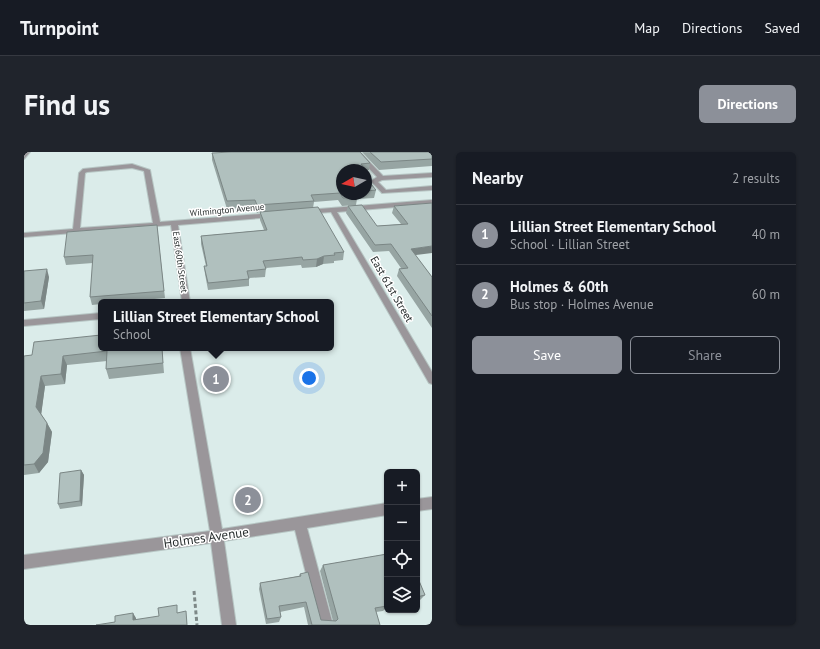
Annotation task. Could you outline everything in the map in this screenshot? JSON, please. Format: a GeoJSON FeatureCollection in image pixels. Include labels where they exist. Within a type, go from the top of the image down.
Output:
{"type":"FeatureCollection","features":[{"type":"Feature","properties":{"kind":"street"},"geometry":{"type":"LineString","coordinates":[[24,157],[27,152]]}},
{"type":"Feature","properties":{"kind":"street"},"geometry":{"type":"LineString","coordinates":[[357,152],[381,178]]}},
{"type":"Feature","properties":{"kind":"street"},"geometry":{"type":"LineString","coordinates":[[76,231],[82,173],[85,170],[93,169],[132,166],[147,170],[157,224]]}},
{"type":"Feature","properties":{"kind":"street"},"geometry":{"type":"LineString","coordinates":[[432,175],[381,178],[374,181],[384,192],[432,188]]}},
{"type":"Feature","properties":{"kind":"street"},"geometry":{"type":"LineString","coordinates":[[301,213],[432,202]]}},
{"type":"Feature","properties":{"kind":"street","name":"East 61st Street"},"geometry":{"type":"LineString","coordinates":[[333,210],[432,380]]}},
{"type":"Feature","properties":{"kind":"street","name":"Wilmington Avenue"},"geometry":{"type":"LineString","coordinates":[[24,235],[277,215]]}},
{"type":"Feature","properties":{"kind":"street","name":"East 60th Street"},"geometry":{"type":"LineString","coordinates":[[174,223],[186,299]]}},
{"type":"Feature","properties":{"kind":"street"},"geometry":{"type":"LineString","coordinates":[[24,323],[98,316]]}},
{"type":"Feature","properties":{"kind":"street"},"geometry":{"type":"LineString","coordinates":[[186,351],[217,536],[229,625]]}},
{"type":"Feature","properties":{"kind":"street"},"geometry":{"type":"LineString","coordinates":[[420,505],[432,503]]}},
{"type":"Feature","properties":{"kind":"street","name":"Holmes Avenue"},"geometry":{"type":"LineString","coordinates":[[24,562],[217,536],[384,509]]}},
{"type":"Feature","properties":{"kind":"street"},"geometry":{"type":"LineString","coordinates":[[299,522],[326,625]]}},
{"type":"Feature","properties":{"kind":"path"},"geometry":{"type":"LineString","coordinates":[[194,591],[197,625]]}},
{"type":"Feature","properties":{"kind":"building"},"geometry":{"type":"Polygon","coordinates":[[[360,152],[370,163],[336,164],[336,193],[311,195],[314,201],[257,205],[255,200],[227,201],[212,153],[360,152]]]}},
{"type":"Feature","properties":{"kind":"building"},"geometry":{"type":"Polygon","coordinates":[[[370,152],[432,152],[432,159],[381,162],[370,152]]]}},
{"type":"Feature","properties":{"kind":"building"},"geometry":{"type":"Polygon","coordinates":[[[372,185],[376,190],[372,190],[372,185]]]}},
{"type":"Feature","properties":{"kind":"building"},"geometry":{"type":"Polygon","coordinates":[[[432,203],[432,246],[411,249],[432,277],[432,316],[399,269],[408,268],[391,244],[375,245],[348,206],[362,205],[377,226],[408,224],[394,206],[432,203]]]}},
{"type":"Feature","properties":{"kind":"building"},"geometry":{"type":"Polygon","coordinates":[[[318,207],[344,252],[334,253],[335,255],[324,256],[317,259],[303,260],[302,257],[263,261],[266,269],[247,271],[249,279],[208,283],[204,266],[207,266],[201,236],[267,230],[260,212],[318,207]]]}},
{"type":"Feature","properties":{"kind":"building"},"geometry":{"type":"Polygon","coordinates":[[[157,225],[164,291],[90,297],[93,255],[64,257],[67,232],[157,225]]]}},
{"type":"Feature","properties":{"kind":"building"},"geometry":{"type":"Polygon","coordinates":[[[47,269],[41,301],[24,303],[24,271],[47,269]]]}},
{"type":"Feature","properties":{"kind":"building"},"geometry":{"type":"Polygon","coordinates":[[[98,335],[98,351],[107,351],[63,356],[61,374],[41,376],[36,407],[47,423],[43,453],[34,464],[24,465],[24,356],[32,355],[34,342],[98,335]]]}},
{"type":"Feature","properties":{"kind":"building"},"geometry":{"type":"Polygon","coordinates":[[[107,351],[162,351],[163,363],[106,369],[107,351]]]}},
{"type":"Feature","properties":{"kind":"building"},"geometry":{"type":"Polygon","coordinates":[[[81,470],[80,501],[58,504],[60,473],[81,470]]]}},
{"type":"Feature","properties":{"kind":"building"},"geometry":{"type":"Polygon","coordinates":[[[384,555],[384,606],[375,608],[380,625],[312,625],[306,602],[279,606],[281,617],[267,619],[260,583],[301,576],[300,574],[308,572],[321,620],[336,621],[338,619],[323,565],[384,555]]]}},
{"type":"Feature","properties":{"kind":"building"},"geometry":{"type":"Polygon","coordinates":[[[420,583],[425,595],[420,596],[420,583]]]}},
{"type":"Feature","properties":{"kind":"building"},"geometry":{"type":"Polygon","coordinates":[[[177,605],[177,613],[186,611],[187,625],[96,625],[115,622],[115,616],[133,613],[133,620],[159,616],[158,608],[177,605]]]}},
{"type":"Feature","properties":{"kind":"place","name":"Lillian Street Elementary School"},"geometry":{"type":"Point","coordinates":[216,379]}},
{"type":"Feature","properties":{"kind":"place","name":"Holmes & 60th"},"geometry":{"type":"Point","coordinates":[248,500]}}]}
